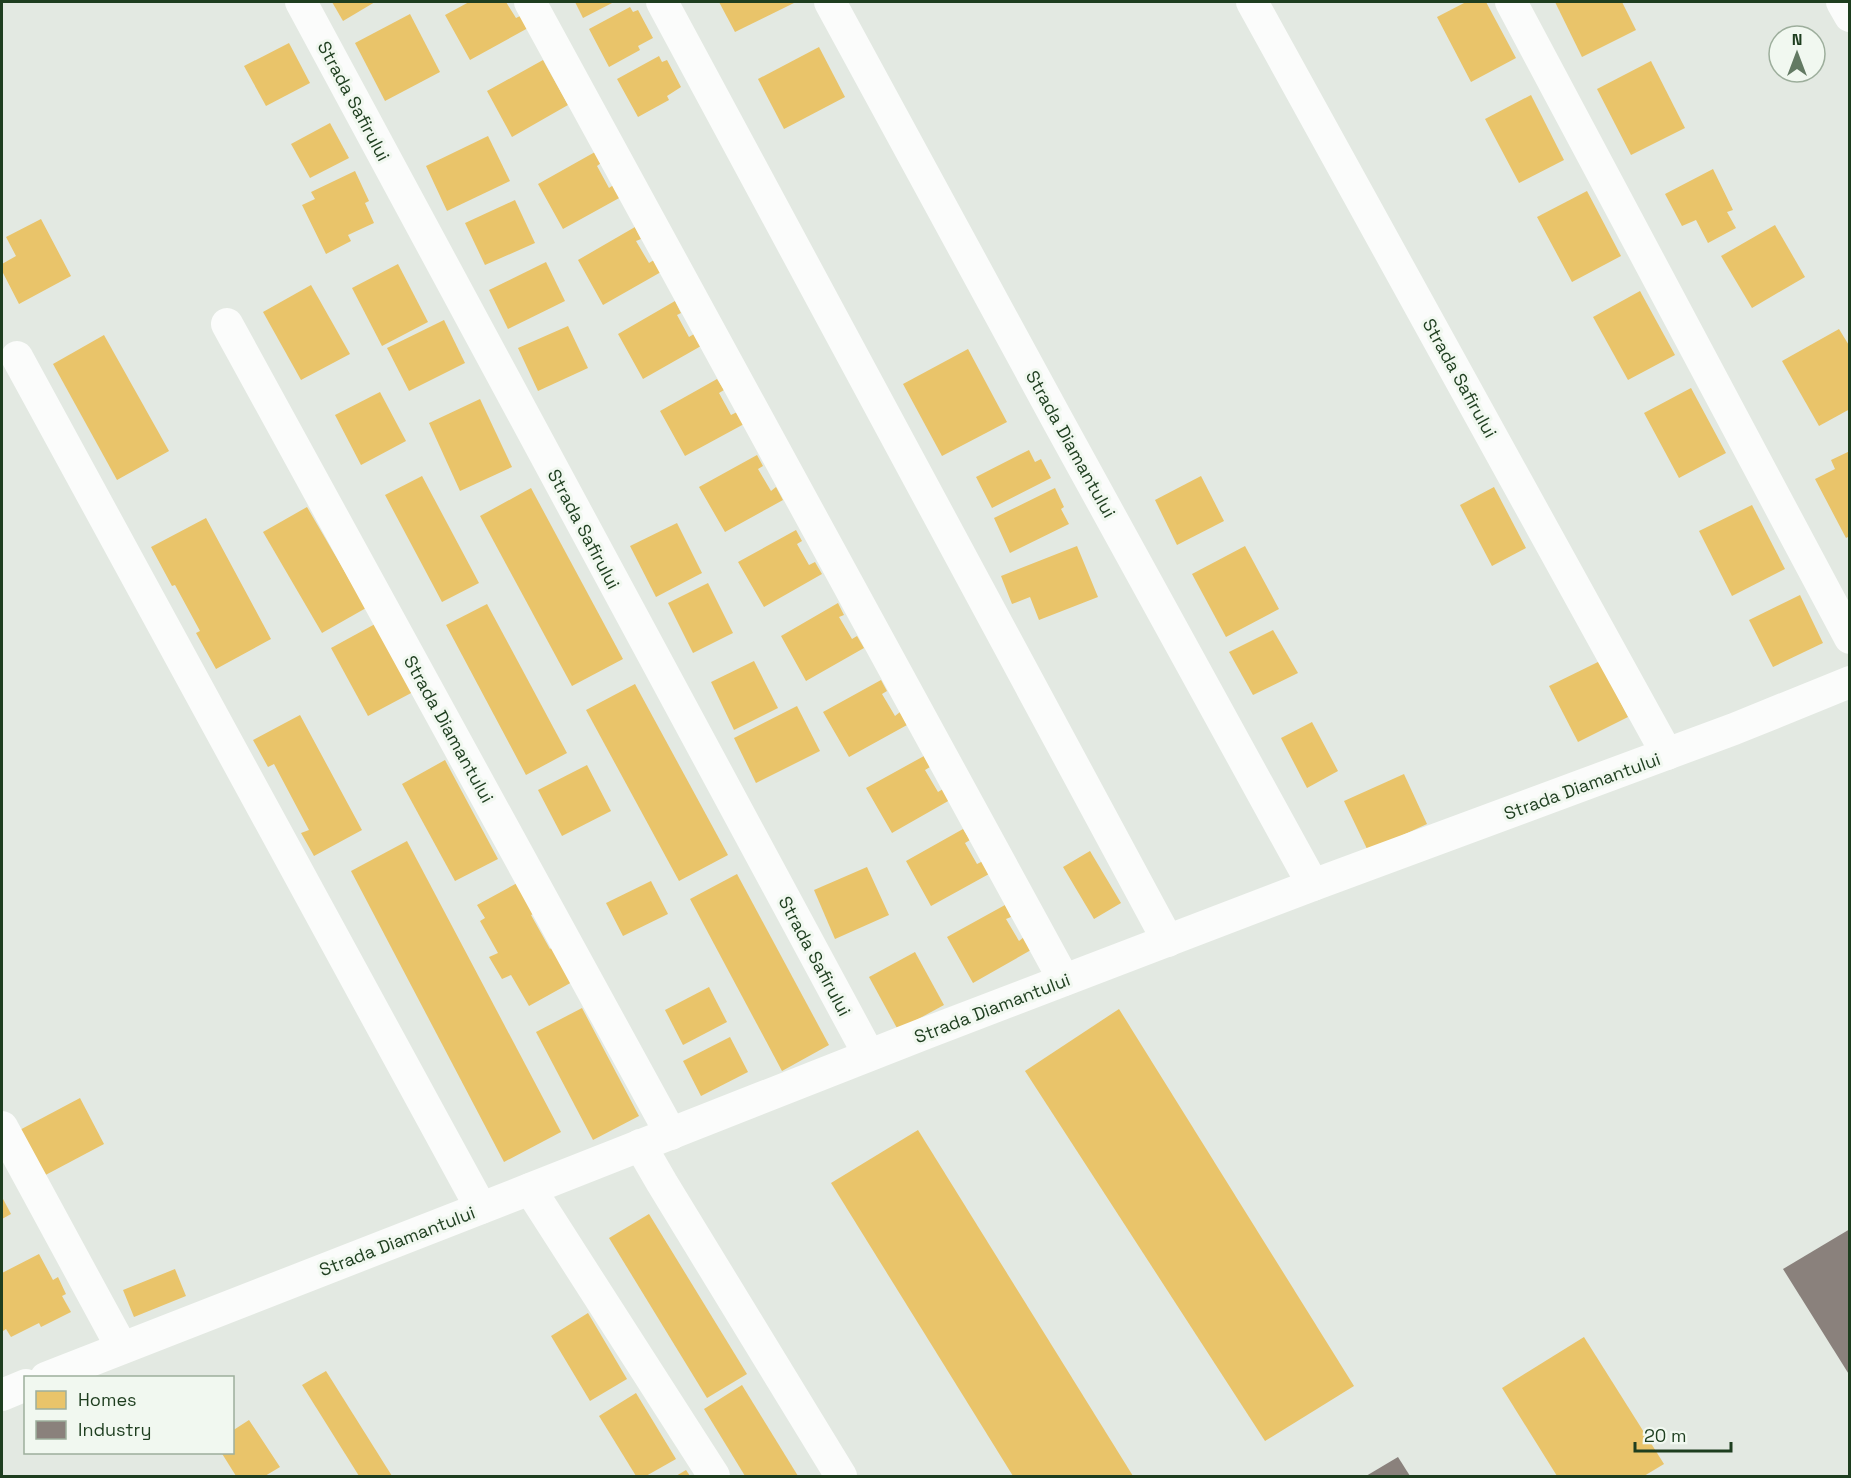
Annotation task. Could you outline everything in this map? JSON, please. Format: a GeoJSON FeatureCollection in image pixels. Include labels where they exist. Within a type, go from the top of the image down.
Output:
{"type":"FeatureCollection","features":[{"type":"Feature","properties":{"kind":"street","name":"Strada Safirului"},"geometry":{"type":"LineString","coordinates":[[301,2],[869,1055]]}},
{"type":"Feature","properties":{"kind":"street"},"geometry":{"type":"LineString","coordinates":[[530,2],[1064,980]]}},
{"type":"Feature","properties":{"kind":"street"},"geometry":{"type":"LineString","coordinates":[[662,2],[1168,941]]}},
{"type":"Feature","properties":{"kind":"street","name":"Strada Diamantului"},"geometry":{"type":"LineString","coordinates":[[830,2],[1313,885]]}},
{"type":"Feature","properties":{"kind":"street","name":"Strada Safirului"},"geometry":{"type":"LineString","coordinates":[[1252,2],[1667,754]]}},
{"type":"Feature","properties":{"kind":"street"},"geometry":{"type":"LineString","coordinates":[[1511,2],[1850,638]]}},
{"type":"Feature","properties":{"kind":"street"},"geometry":{"type":"LineString","coordinates":[[1842,2],[1850,16]]}},
{"type":"Feature","properties":{"kind":"street","name":"Strada Diamantului"},"geometry":{"type":"LineString","coordinates":[[227,324],[671,1134]]}},
{"type":"Feature","properties":{"kind":"street"},"geometry":{"type":"LineString","coordinates":[[17,357],[481,1208]]}},
{"type":"Feature","properties":{"kind":"street","name":"Strada Diamantului"},"geometry":{"type":"LineString","coordinates":[[49,1376],[869,1055],[1313,885],[1667,754],[1850,682]]}},
{"type":"Feature","properties":{"kind":"street"},"geometry":{"type":"LineString","coordinates":[[2,1127],[122,1348]]}},
{"type":"Feature","properties":{"kind":"street"},"geometry":{"type":"LineString","coordinates":[[640,1145],[841,1476]]}},
{"type":"Feature","properties":{"kind":"street"},"geometry":{"type":"LineString","coordinates":[[530,1189],[714,1476]]}},
{"type":"Feature","properties":{"kind":"street"},"geometry":{"type":"LineString","coordinates":[[2,1395],[24,1386]]}},
{"type":"Feature","properties":{"kind":"building: Homes"},"geometry":{"type":"Polygon","coordinates":[[[332,2],[375,2],[343,21],[332,2]]]}},
{"type":"Feature","properties":{"kind":"building: Homes"},"geometry":{"type":"Polygon","coordinates":[[[469,2],[506,2],[516,18],[522,15],[528,28],[470,60],[445,15],[469,2]]]}},
{"type":"Feature","properties":{"kind":"building: Homes"},"geometry":{"type":"Polygon","coordinates":[[[575,2],[614,2],[583,18],[575,2]]]}},
{"type":"Feature","properties":{"kind":"building: Homes"},"geometry":{"type":"Polygon","coordinates":[[[719,2],[796,2],[735,32],[719,2]]]}},
{"type":"Feature","properties":{"kind":"building: Homes"},"geometry":{"type":"Polygon","coordinates":[[[1466,2],[1486,2],[1516,58],[1471,82],[1437,17],[1466,2]]]}},
{"type":"Feature","properties":{"kind":"building: Homes"},"geometry":{"type":"Polygon","coordinates":[[[1555,2],[1622,2],[1636,30],[1582,57],[1555,2]]]}},
{"type":"Feature","properties":{"kind":"building: Homes"},"geometry":{"type":"Polygon","coordinates":[[[630,7],[633,12],[638,10],[653,38],[638,46],[640,50],[609,67],[589,29],[630,7]]]}},
{"type":"Feature","properties":{"kind":"building: Homes"},"geometry":{"type":"Polygon","coordinates":[[[410,14],[440,72],[385,101],[355,43],[410,14]]]}},
{"type":"Feature","properties":{"kind":"building: Homes"},"geometry":{"type":"Polygon","coordinates":[[[289,43],[310,83],[266,106],[244,66],[289,43]]]}},
{"type":"Feature","properties":{"kind":"building: Homes"},"geometry":{"type":"Polygon","coordinates":[[[819,47],[845,97],[784,129],[758,79],[819,47]]]}},
{"type":"Feature","properties":{"kind":"building: Homes"},"geometry":{"type":"Polygon","coordinates":[[[659,56],[662,62],[667,60],[681,87],[667,96],[669,100],[638,117],[617,79],[659,56]]]}},
{"type":"Feature","properties":{"kind":"building: Homes"},"geometry":{"type":"Polygon","coordinates":[[[543,60],[568,105],[512,137],[487,91],[543,60]]]}},
{"type":"Feature","properties":{"kind":"building: Homes"},"geometry":{"type":"Polygon","coordinates":[[[1651,61],[1685,128],[1631,155],[1597,89],[1651,61]]]}},
{"type":"Feature","properties":{"kind":"building: Homes"},"geometry":{"type":"Polygon","coordinates":[[[1531,95],[1564,160],[1519,183],[1485,119],[1531,95]]]}},
{"type":"Feature","properties":{"kind":"building: Homes"},"geometry":{"type":"Polygon","coordinates":[[[330,123],[349,158],[310,178],[291,144],[330,123]]]}},
{"type":"Feature","properties":{"kind":"building: Homes"},"geometry":{"type":"Polygon","coordinates":[[[488,136],[510,181],[447,211],[426,166],[488,136]]]}},
{"type":"Feature","properties":{"kind":"building: Homes"},"geometry":{"type":"Polygon","coordinates":[[[595,152],[601,163],[597,166],[609,188],[615,184],[621,197],[563,229],[538,184],[595,152]]]}},
{"type":"Feature","properties":{"kind":"building: Homes"},"geometry":{"type":"Polygon","coordinates":[[[1713,169],[1733,210],[1727,212],[1736,228],[1708,243],[1696,220],[1682,226],[1665,194],[1713,169]]]}},
{"type":"Feature","properties":{"kind":"building: Homes"},"geometry":{"type":"Polygon","coordinates":[[[355,171],[369,201],[365,203],[374,223],[348,235],[351,241],[326,254],[302,205],[315,199],[311,192],[355,171]]]}},
{"type":"Feature","properties":{"kind":"building: Homes"},"geometry":{"type":"Polygon","coordinates":[[[1587,191],[1621,256],[1572,282],[1537,217],[1587,191]]]}},
{"type":"Feature","properties":{"kind":"building: Homes"},"geometry":{"type":"Polygon","coordinates":[[[515,200],[535,243],[485,265],[465,223],[515,200]]]}},
{"type":"Feature","properties":{"kind":"building: Homes"},"geometry":{"type":"Polygon","coordinates":[[[41,219],[71,276],[19,304],[2,271],[2,264],[16,256],[6,237],[41,219]]]}},
{"type":"Feature","properties":{"kind":"building: Homes"},"geometry":{"type":"Polygon","coordinates":[[[1775,225],[1805,277],[1752,308],[1721,256],[1775,225]]]}},
{"type":"Feature","properties":{"kind":"building: Homes"},"geometry":{"type":"Polygon","coordinates":[[[635,227],[641,239],[636,241],[649,263],[654,260],[661,272],[603,305],[578,260],[635,227]]]}},
{"type":"Feature","properties":{"kind":"building: Homes"},"geometry":{"type":"Polygon","coordinates":[[[546,262],[565,301],[508,329],[489,290],[546,262]]]}},
{"type":"Feature","properties":{"kind":"building: Homes"},"geometry":{"type":"Polygon","coordinates":[[[398,264],[428,322],[382,346],[352,288],[398,264]]]}},
{"type":"Feature","properties":{"kind":"building: Homes"},"geometry":{"type":"Polygon","coordinates":[[[311,285],[350,354],[301,380],[263,312],[311,285]]]}},
{"type":"Feature","properties":{"kind":"building: Homes"},"geometry":{"type":"Polygon","coordinates":[[[1640,291],[1675,355],[1628,380],[1593,317],[1640,291]]]}},
{"type":"Feature","properties":{"kind":"building: Homes"},"geometry":{"type":"Polygon","coordinates":[[[675,301],[681,313],[677,315],[689,337],[694,334],[701,346],[643,379],[618,334],[675,301]]]}},
{"type":"Feature","properties":{"kind":"building: Homes"},"geometry":{"type":"Polygon","coordinates":[[[444,320],[465,363],[409,391],[387,348],[444,320]]]}},
{"type":"Feature","properties":{"kind":"building: Homes"},"geometry":{"type":"Polygon","coordinates":[[[568,326],[588,368],[538,391],[518,348],[568,326]]]}},
{"type":"Feature","properties":{"kind":"building: Homes"},"geometry":{"type":"Polygon","coordinates":[[[1839,329],[1850,347],[1850,409],[1819,426],[1782,361],[1839,329]]]}},
{"type":"Feature","properties":{"kind":"building: Homes"},"geometry":{"type":"Polygon","coordinates":[[[104,335],[169,451],[117,480],[53,364],[104,335]]]}},
{"type":"Feature","properties":{"kind":"building: Homes"},"geometry":{"type":"Polygon","coordinates":[[[968,349],[1007,422],[942,456],[903,384],[968,349]]]}},
{"type":"Feature","properties":{"kind":"building: Homes"},"geometry":{"type":"Polygon","coordinates":[[[717,379],[724,390],[719,393],[731,415],[737,412],[744,424],[685,456],[660,411],[717,379]]]}},
{"type":"Feature","properties":{"kind":"building: Homes"},"geometry":{"type":"Polygon","coordinates":[[[1691,388],[1726,453],[1679,478],[1644,413],[1691,388]]]}},
{"type":"Feature","properties":{"kind":"building: Homes"},"geometry":{"type":"Polygon","coordinates":[[[380,392],[406,441],[361,465],[335,415],[380,392]]]}},
{"type":"Feature","properties":{"kind":"building: Homes"},"geometry":{"type":"Polygon","coordinates":[[[480,399],[512,467],[460,491],[429,423],[480,399]]]}},
{"type":"Feature","properties":{"kind":"building: Homes"},"geometry":{"type":"Polygon","coordinates":[[[1029,450],[1035,462],[1041,459],[1051,478],[992,508],[976,477],[1029,450]]]}},
{"type":"Feature","properties":{"kind":"building: Homes"},"geometry":{"type":"Polygon","coordinates":[[[1850,451],[1850,536],[1846,538],[1815,479],[1835,469],[1831,460],[1850,451]]]}},
{"type":"Feature","properties":{"kind":"building: Homes"},"geometry":{"type":"Polygon","coordinates":[[[757,455],[763,466],[758,469],[771,491],[776,487],[783,500],[725,532],[699,487],[757,455]]]}},
{"type":"Feature","properties":{"kind":"building: Homes"},"geometry":{"type":"Polygon","coordinates":[[[422,476],[479,583],[442,602],[385,495],[422,476]]]}},
{"type":"Feature","properties":{"kind":"building: Homes"},"geometry":{"type":"Polygon","coordinates":[[[1201,476],[1224,521],[1177,545],[1155,500],[1201,476]]]}},
{"type":"Feature","properties":{"kind":"building: Homes"},"geometry":{"type":"Polygon","coordinates":[[[1494,487],[1526,548],[1492,566],[1460,505],[1494,487]]]}},
{"type":"Feature","properties":{"kind":"building: Homes"},"geometry":{"type":"Polygon","coordinates":[[[531,488],[623,659],[572,686],[480,516],[531,488]]]}},
{"type":"Feature","properties":{"kind":"building: Homes"},"geometry":{"type":"Polygon","coordinates":[[[1055,488],[1064,507],[1061,509],[1069,524],[1010,553],[994,518],[1055,488]]]}},
{"type":"Feature","properties":{"kind":"building: Homes"},"geometry":{"type":"Polygon","coordinates":[[[1752,505],[1785,569],[1732,596],[1699,531],[1752,505]]]}},
{"type":"Feature","properties":{"kind":"building: Homes"},"geometry":{"type":"Polygon","coordinates":[[[307,507],[366,608],[322,633],[263,532],[307,507]]]}},
{"type":"Feature","properties":{"kind":"building: Homes"},"geometry":{"type":"Polygon","coordinates":[[[206,518],[271,639],[216,669],[196,633],[200,631],[151,547],[206,518]]]}},
{"type":"Feature","properties":{"kind":"building: Homes"},"geometry":{"type":"Polygon","coordinates":[[[677,523],[702,573],[656,597],[630,546],[677,523]]]}},
{"type":"Feature","properties":{"kind":"building: Homes"},"geometry":{"type":"Polygon","coordinates":[[[796,530],[802,541],[797,544],[809,565],[815,562],[822,574],[764,607],[738,562],[796,530]]]}},
{"type":"Feature","properties":{"kind":"building: Homes"},"geometry":{"type":"Polygon","coordinates":[[[1077,546],[1098,597],[1039,620],[1030,597],[1012,604],[1001,576],[1077,546]]]}},
{"type":"Feature","properties":{"kind":"building: Homes"},"geometry":{"type":"Polygon","coordinates":[[[1245,546],[1279,609],[1226,637],[1192,574],[1245,546]]]}},
{"type":"Feature","properties":{"kind":"building: Homes"},"geometry":{"type":"Polygon","coordinates":[[[708,583],[733,633],[693,653],[668,603],[708,583]]]}},
{"type":"Feature","properties":{"kind":"building: Homes"},"geometry":{"type":"Polygon","coordinates":[[[1800,595],[1823,643],[1773,667],[1749,620],[1800,595]]]}},
{"type":"Feature","properties":{"kind":"building: Homes"},"geometry":{"type":"Polygon","coordinates":[[[838,603],[844,615],[839,617],[852,639],[857,636],[864,648],[806,681],[781,636],[838,603]]]}},
{"type":"Feature","properties":{"kind":"building: Homes"},"geometry":{"type":"Polygon","coordinates":[[[487,604],[567,753],[526,775],[446,625],[487,604]]]}},
{"type":"Feature","properties":{"kind":"building: Homes"},"geometry":{"type":"Polygon","coordinates":[[[375,624],[413,692],[368,716],[331,648],[375,624]]]}},
{"type":"Feature","properties":{"kind":"building: Homes"},"geometry":{"type":"Polygon","coordinates":[[[1273,630],[1298,673],[1253,695],[1229,652],[1273,630]]]}},
{"type":"Feature","properties":{"kind":"building: Homes"},"geometry":{"type":"Polygon","coordinates":[[[754,661],[778,708],[734,730],[711,682],[754,661]]]}},
{"type":"Feature","properties":{"kind":"building: Homes"},"geometry":{"type":"Polygon","coordinates":[[[1600,661],[1628,717],[1578,742],[1549,686],[1600,661]]]}},
{"type":"Feature","properties":{"kind":"building: Homes"},"geometry":{"type":"Polygon","coordinates":[[[881,680],[887,691],[882,694],[895,716],[900,712],[907,725],[849,757],[823,712],[881,680]]]}},
{"type":"Feature","properties":{"kind":"building: Homes"},"geometry":{"type":"Polygon","coordinates":[[[635,684],[728,855],[679,881],[586,710],[635,684]]]}},
{"type":"Feature","properties":{"kind":"building: Homes"},"geometry":{"type":"Polygon","coordinates":[[[797,706],[820,751],[756,783],[734,738],[797,706]]]}},
{"type":"Feature","properties":{"kind":"building: Homes"},"geometry":{"type":"Polygon","coordinates":[[[300,715],[362,830],[314,856],[301,833],[309,830],[274,764],[268,767],[253,740],[300,715]]]}},
{"type":"Feature","properties":{"kind":"building: Homes"},"geometry":{"type":"Polygon","coordinates":[[[1312,722],[1338,771],[1307,788],[1281,738],[1312,722]]]}},
{"type":"Feature","properties":{"kind":"building: Homes"},"geometry":{"type":"Polygon","coordinates":[[[924,756],[930,767],[925,770],[938,792],[943,789],[950,800],[892,833],[866,788],[924,756]]]}},
{"type":"Feature","properties":{"kind":"building: Homes"},"geometry":{"type":"Polygon","coordinates":[[[445,760],[498,859],[455,881],[402,784],[445,760]]]}},
{"type":"Feature","properties":{"kind":"building: Homes"},"geometry":{"type":"Polygon","coordinates":[[[587,765],[611,811],[562,836],[538,790],[587,765]]]}},
{"type":"Feature","properties":{"kind":"building: Homes"},"geometry":{"type":"Polygon","coordinates":[[[1404,774],[1427,824],[1368,851],[1344,801],[1404,774]]]}},
{"type":"Feature","properties":{"kind":"building: Homes"},"geometry":{"type":"Polygon","coordinates":[[[963,829],[970,840],[965,843],[977,864],[983,861],[989,874],[931,906],[906,861],[963,829]]]}},
{"type":"Feature","properties":{"kind":"building: Homes"},"geometry":{"type":"Polygon","coordinates":[[[407,841],[561,1132],[504,1162],[351,871],[407,841]]]}},
{"type":"Feature","properties":{"kind":"building: Homes"},"geometry":{"type":"Polygon","coordinates":[[[1090,851],[1121,903],[1094,919],[1063,867],[1090,851]]]}},
{"type":"Feature","properties":{"kind":"building: Homes"},"geometry":{"type":"Polygon","coordinates":[[[867,867],[889,915],[835,939],[814,890],[867,867]]]}},
{"type":"Feature","properties":{"kind":"building: Homes"},"geometry":{"type":"Polygon","coordinates":[[[737,874],[829,1045],[782,1071],[690,899],[737,874]]]}},
{"type":"Feature","properties":{"kind":"building: Homes"},"geometry":{"type":"Polygon","coordinates":[[[651,881],[668,914],[623,936],[606,903],[651,881]]]}},
{"type":"Feature","properties":{"kind":"building: Homes"},"geometry":{"type":"Polygon","coordinates":[[[519,882],[536,913],[531,915],[550,949],[554,946],[574,981],[529,1006],[511,975],[502,979],[489,957],[498,953],[480,921],[485,918],[477,905],[519,882]]]}},
{"type":"Feature","properties":{"kind":"building: Homes"},"geometry":{"type":"Polygon","coordinates":[[[1005,905],[1011,917],[1006,919],[1019,941],[1024,937],[1031,950],[973,983],[947,937],[1005,905]]]}},
{"type":"Feature","properties":{"kind":"building: Homes"},"geometry":{"type":"Polygon","coordinates":[[[915,952],[944,1005],[898,1030],[869,977],[915,952]]]}},
{"type":"Feature","properties":{"kind":"building: Homes"},"geometry":{"type":"Polygon","coordinates":[[[709,987],[727,1022],[683,1045],[665,1010],[709,987]]]}},
{"type":"Feature","properties":{"kind":"building: Homes"},"geometry":{"type":"Polygon","coordinates":[[[582,1008],[639,1116],[593,1140],[536,1032],[582,1008]]]}},
{"type":"Feature","properties":{"kind":"building: Homes"},"geometry":{"type":"Polygon","coordinates":[[[1119,1009],[1354,1386],[1265,1441],[1025,1071],[1119,1009]]]}},
{"type":"Feature","properties":{"kind":"building: Homes"},"geometry":{"type":"Polygon","coordinates":[[[730,1037],[748,1072],[701,1096],[683,1061],[730,1037]]]}},
{"type":"Feature","properties":{"kind":"building: Homes"},"geometry":{"type":"Polygon","coordinates":[[[80,1098],[104,1144],[38,1179],[14,1133],[80,1098]]]}},
{"type":"Feature","properties":{"kind":"building: Homes"},"geometry":{"type":"Polygon","coordinates":[[[918,1130],[1133,1476],[1013,1476],[831,1183],[918,1130]]]}},
{"type":"Feature","properties":{"kind":"building: Homes"},"geometry":{"type":"Polygon","coordinates":[[[2,1197],[11,1214],[2,1219],[2,1197]]]}},
{"type":"Feature","properties":{"kind":"building: Homes"},"geometry":{"type":"Polygon","coordinates":[[[649,1214],[747,1374],[707,1398],[609,1238],[649,1214]]]}},
{"type":"Feature","properties":{"kind":"building: Homes"},"geometry":{"type":"Polygon","coordinates":[[[39,1254],[53,1280],[58,1277],[66,1294],[62,1296],[71,1312],[41,1327],[39,1323],[11,1337],[6,1329],[3,1331],[2,1328],[2,1273],[39,1254]]]}},
{"type":"Feature","properties":{"kind":"building: Homes"},"geometry":{"type":"Polygon","coordinates":[[[175,1269],[186,1296],[134,1317],[123,1290],[175,1269]]]}},
{"type":"Feature","properties":{"kind":"building: Homes"},"geometry":{"type":"Polygon","coordinates":[[[588,1313],[627,1379],[590,1401],[551,1336],[588,1313]]]}},
{"type":"Feature","properties":{"kind":"building: Homes"},"geometry":{"type":"Polygon","coordinates":[[[1584,1337],[1664,1464],[1644,1476],[1557,1476],[1502,1388],[1584,1337]]]}},
{"type":"Feature","properties":{"kind":"building: Homes"},"geometry":{"type":"Polygon","coordinates":[[[326,1371],[392,1476],[359,1476],[302,1385],[326,1371]]]}},
{"type":"Feature","properties":{"kind":"building: Homes"},"geometry":{"type":"Polygon","coordinates":[[[742,1385],[798,1476],[745,1476],[704,1409],[742,1385]]]}},
{"type":"Feature","properties":{"kind":"building: Homes"},"geometry":{"type":"Polygon","coordinates":[[[636,1393],[676,1459],[646,1476],[636,1476],[599,1416],[636,1393]]]}},
{"type":"Feature","properties":{"kind":"building: Homes"},"geometry":{"type":"Polygon","coordinates":[[[249,1420],[280,1467],[265,1476],[236,1476],[222,1454],[234,1454],[234,1430],[249,1420]]]}},
{"type":"Feature","properties":{"kind":"building: Homes"},"geometry":{"type":"Polygon","coordinates":[[[686,1470],[690,1476],[676,1476],[686,1470]]]}},
{"type":"Feature","properties":{"kind":"building: Industry"},"geometry":{"type":"Polygon","coordinates":[[[1850,1229],[1850,1376],[1783,1269],[1850,1229]]]}},
{"type":"Feature","properties":{"kind":"building: Industry"},"geometry":{"type":"Polygon","coordinates":[[[1398,1457],[1410,1476],[1366,1476],[1398,1457]]]}}]}
